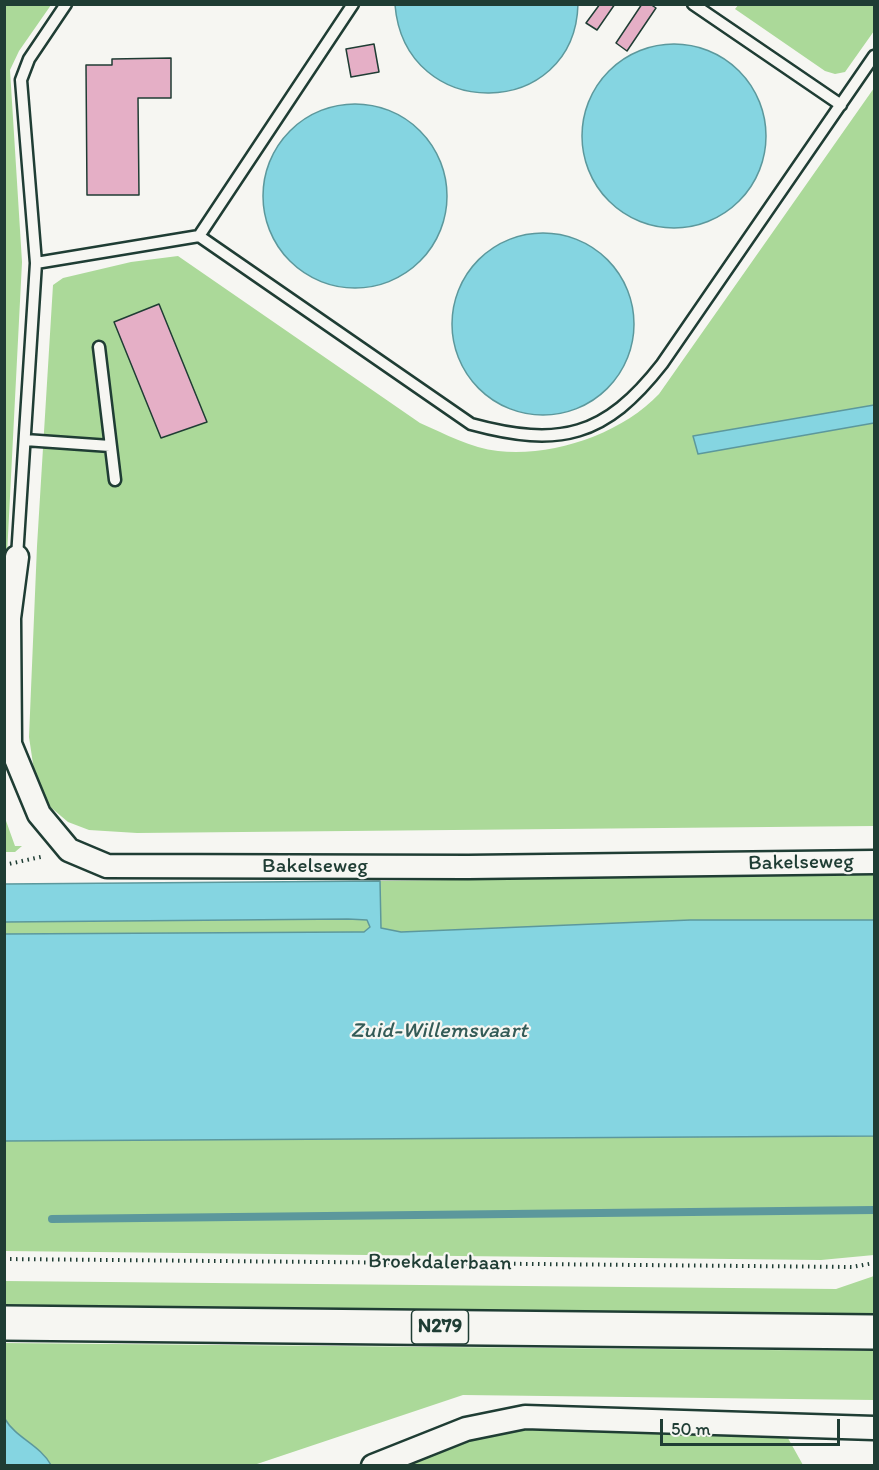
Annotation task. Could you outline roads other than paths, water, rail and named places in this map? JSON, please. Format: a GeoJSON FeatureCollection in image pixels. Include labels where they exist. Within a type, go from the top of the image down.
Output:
{"type":"FeatureCollection","features":[{"type":"Feature","properties":{"kind":"main road","name":"N279"},"geometry":{"type":"LineString","coordinates":[[4,1323],[874,1332]]}},
{"type":"Feature","properties":{"kind":"street","name":"Bakelseweg"},"geometry":{"type":"LineString","coordinates":[[16,557],[9,618],[10,744],[39,814],[69,850],[107,866],[468,867],[874,862]]}},
{"type":"Feature","properties":{"kind":"street"},"geometry":{"type":"LineString","coordinates":[[373,1466],[466,1429],[525,1417],[874,1428]]}},
{"type":"Feature","properties":{"kind":"lane"},"geometry":{"type":"LineString","coordinates":[[16,557],[36,263],[21,80],[29,58],[66,4]]}},
{"type":"Feature","properties":{"kind":"lane"},"geometry":{"type":"LineString","coordinates":[[199,236],[353,4]]}},
{"type":"Feature","properties":{"kind":"lane"},"geometry":{"type":"LineString","coordinates":[[693,4],[708,8],[841,105]]}},
{"type":"Feature","properties":{"kind":"lane"},"geometry":{"type":"LineString","coordinates":[[36,263],[199,236],[471,424],[510,435],[551,436],[585,428],[610,417],[639,394],[874,56]]}},
{"type":"Feature","properties":{"kind":"lane"},"geometry":{"type":"LineString","coordinates":[[99,348],[115,480]]}},
{"type":"Feature","properties":{"kind":"lane"},"geometry":{"type":"LineString","coordinates":[[25,440],[110,446]]}},
{"type":"Feature","properties":{"kind":"water"},"geometry":{"type":"Polygon","coordinates":[[[578,4],[570,43],[550,70],[521,87],[489,93],[457,88],[427,72],[406,44],[395,5],[578,4]]]}},
{"type":"Feature","properties":{"kind":"water"},"geometry":{"type":"Polygon","coordinates":[[[674,44],[709,51],[725,59],[739,71],[751,85],[759,101],[766,136],[759,171],[751,187],[739,201],[725,213],[709,221],[674,228],[639,221],[623,213],[609,201],[597,187],[589,171],[582,136],[589,101],[597,85],[609,71],[623,59],[639,51],[674,44]]]}},
{"type":"Feature","properties":{"kind":"water"},"geometry":{"type":"Polygon","coordinates":[[[355,104],[390,111],[420,131],[440,161],[447,196],[440,231],[420,261],[390,281],[355,288],[320,281],[290,261],[270,231],[263,196],[270,161],[290,131],[320,111],[355,104]]]}},
{"type":"Feature","properties":{"kind":"water"},"geometry":{"type":"Polygon","coordinates":[[[543,233],[561,234],[578,240],[594,248],[608,259],[619,273],[627,289],[633,306],[633,342],[627,359],[619,375],[608,389],[594,400],[578,408],[561,414],[543,415],[525,414],[508,408],[492,400],[478,389],[467,375],[459,359],[453,342],[452,324],[453,306],[459,289],[467,273],[478,259],[492,248],[508,240],[525,234],[543,233]]]}},
{"type":"Feature","properties":{"kind":"water"},"geometry":{"type":"Polygon","coordinates":[[[874,405],[874,423],[698,454],[693,436],[874,405]]]}},
{"type":"Feature","properties":{"kind":"water","name":"Zuid-Willemsvaart"},"geometry":{"type":"Polygon","coordinates":[[[380,881],[381,928],[401,932],[690,920],[874,920],[874,1136],[5,1141],[5,934],[364,932],[370,927],[367,920],[348,919],[5,922],[5,884],[380,881]]]}},
{"type":"Feature","properties":{"kind":"water"},"geometry":{"type":"Polygon","coordinates":[[[5,1419],[15,1431],[41,1452],[51,1465],[5,1465],[5,1419]]]}},
{"type":"Feature","properties":{"kind":"waterway"},"geometry":{"type":"LineString","coordinates":[[52,1219],[874,1210]]}}]}
